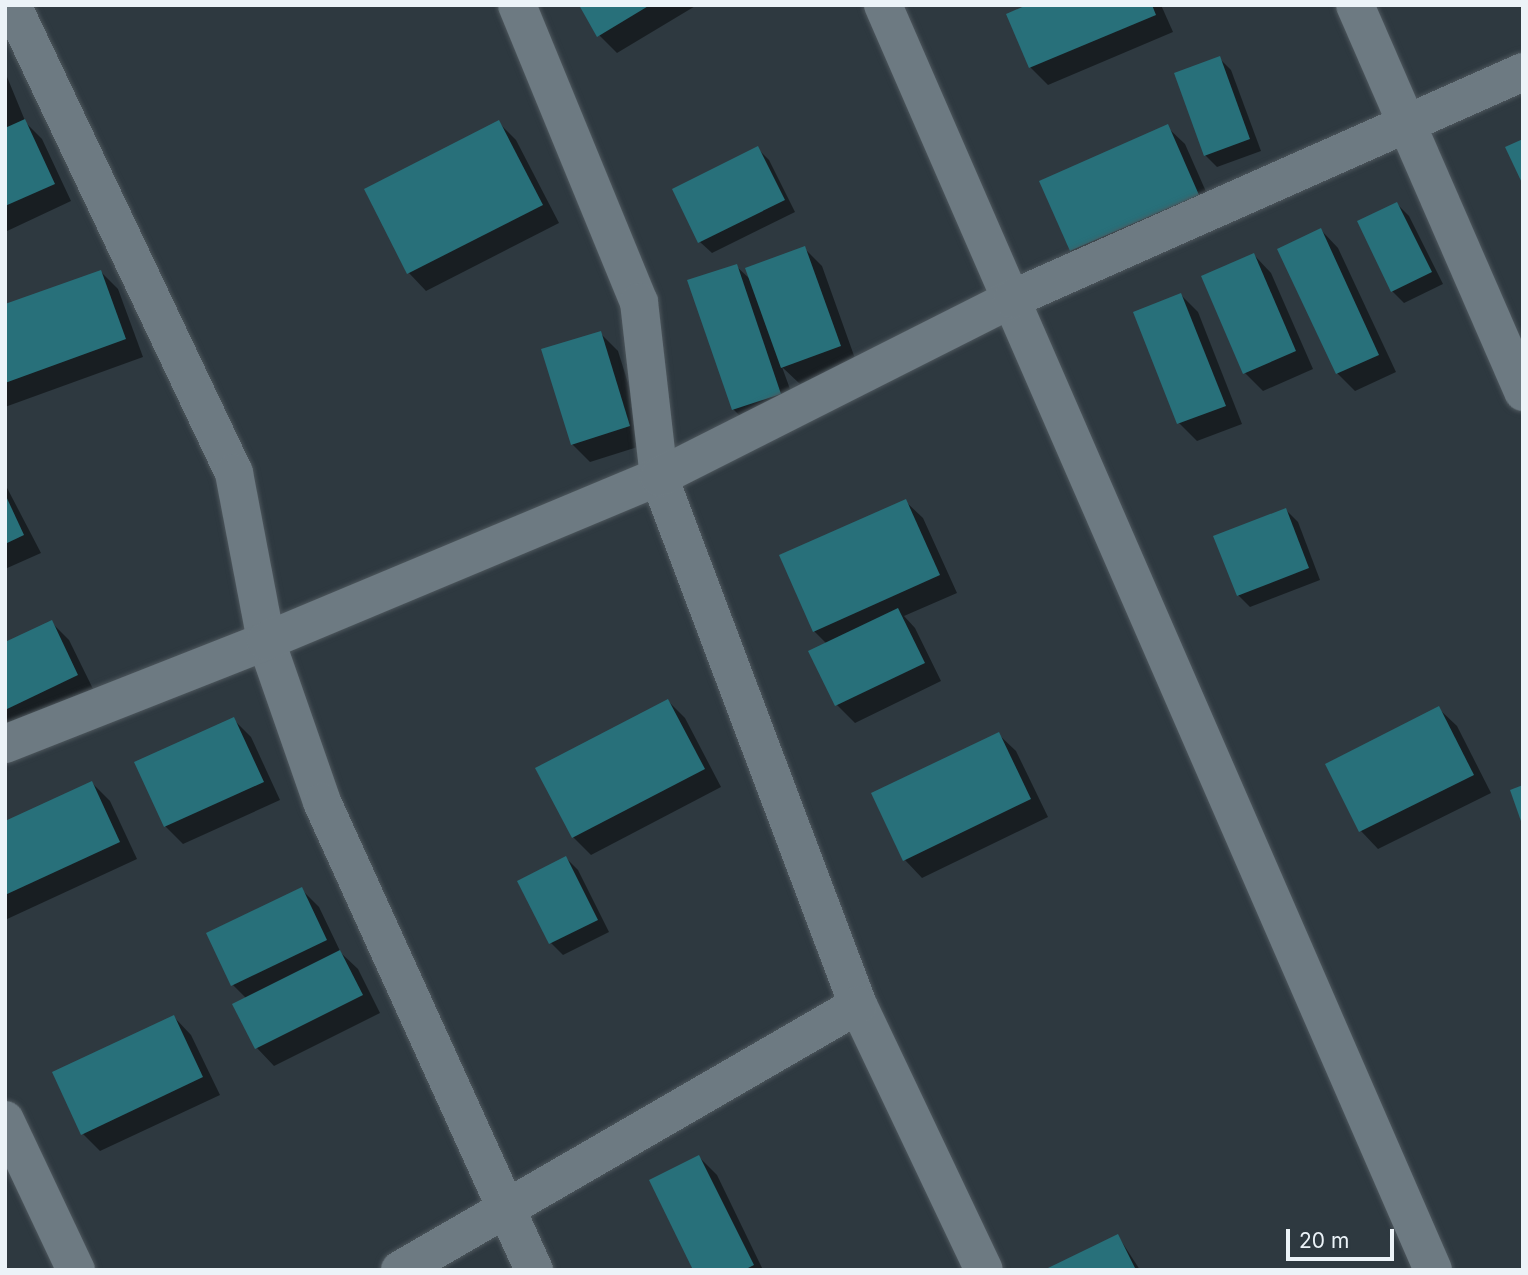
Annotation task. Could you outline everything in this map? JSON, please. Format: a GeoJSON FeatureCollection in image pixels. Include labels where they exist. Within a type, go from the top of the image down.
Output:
{"type":"FeatureCollection","features":[{"type":"Feature","properties":{"kind":"street"},"geometry":{"type":"LineString","coordinates":[[12,5],[234,472],[266,642],[322,802],[534,1270]]}},
{"type":"Feature","properties":{"kind":"street"},"geometry":{"type":"LineString","coordinates":[[517,5],[639,302],[659,477],[858,1005],[984,1270]]}},
{"type":"Feature","properties":{"kind":"street"},"geometry":{"type":"LineString","coordinates":[[883,5],[1433,1270]]}},
{"type":"Feature","properties":{"kind":"street"},"geometry":{"type":"LineString","coordinates":[[1355,5],[1523,392]]}},
{"type":"Feature","properties":{"kind":"street"},"geometry":{"type":"LineString","coordinates":[[5,744],[266,642],[659,477],[1012,299],[1523,72]]}},
{"type":"Feature","properties":{"kind":"street"},"geometry":{"type":"LineString","coordinates":[[400,1270],[508,1210],[858,1005]]}},
{"type":"Feature","properties":{"kind":"street"},"geometry":{"type":"LineString","coordinates":[[5,1120],[76,1270]]}},
{"type":"Feature","properties":{"kind":"building"},"geometry":{"type":"Polygon","coordinates":[[[579,5],[650,5],[597,37],[579,5]]]}},
{"type":"Feature","properties":{"kind":"building"},"geometry":{"type":"Polygon","coordinates":[[[1027,5],[1152,5],[1156,15],[1029,68],[1006,14],[1027,5]]]}},
{"type":"Feature","properties":{"kind":"building"},"geometry":{"type":"Polygon","coordinates":[[[1220,56],[1250,139],[1204,156],[1174,73],[1220,56]]]}},
{"type":"Feature","properties":{"kind":"building"},"geometry":{"type":"Polygon","coordinates":[[[25,119],[55,184],[5,206],[5,128],[25,119]]]}},
{"type":"Feature","properties":{"kind":"building"},"geometry":{"type":"Polygon","coordinates":[[[499,120],[543,205],[407,274],[364,189],[499,120]]]}},
{"type":"Feature","properties":{"kind":"building"},"geometry":{"type":"Polygon","coordinates":[[[1168,124],[1199,195],[1070,251],[1039,181],[1168,124]]]}},
{"type":"Feature","properties":{"kind":"building"},"geometry":{"type":"Polygon","coordinates":[[[1523,139],[1523,185],[1505,147],[1523,139]]]}},
{"type":"Feature","properties":{"kind":"building"},"geometry":{"type":"Polygon","coordinates":[[[758,146],[785,200],[698,243],[672,189],[758,146]]]}},
{"type":"Feature","properties":{"kind":"building"},"geometry":{"type":"Polygon","coordinates":[[[1397,202],[1432,272],[1391,292],[1357,221],[1397,202]]]}},
{"type":"Feature","properties":{"kind":"building"},"geometry":{"type":"Polygon","coordinates":[[[1321,228],[1379,355],[1336,374],[1277,249],[1321,228]]]}},
{"type":"Feature","properties":{"kind":"building"},"geometry":{"type":"Polygon","coordinates":[[[805,246],[841,346],[781,368],[745,268],[805,246]]]}},
{"type":"Feature","properties":{"kind":"building"},"geometry":{"type":"Polygon","coordinates":[[[1254,253],[1296,351],[1243,374],[1201,276],[1254,253]]]}},
{"type":"Feature","properties":{"kind":"building"},"geometry":{"type":"Polygon","coordinates":[[[737,264],[781,394],[732,410],[687,280],[737,264]]]}},
{"type":"Feature","properties":{"kind":"building"},"geometry":{"type":"Polygon","coordinates":[[[101,270],[126,339],[5,383],[5,304],[101,270]]]}},
{"type":"Feature","properties":{"kind":"building"},"geometry":{"type":"Polygon","coordinates":[[[1181,293],[1226,406],[1177,424],[1133,312],[1181,293]]]}},
{"type":"Feature","properties":{"kind":"building"},"geometry":{"type":"Polygon","coordinates":[[[601,331],[630,426],[571,445],[541,349],[601,331]]]}},
{"type":"Feature","properties":{"kind":"building"},"geometry":{"type":"Polygon","coordinates":[[[5,494],[24,535],[5,544],[5,494]]]}},
{"type":"Feature","properties":{"kind":"building"},"geometry":{"type":"Polygon","coordinates":[[[906,499],[940,575],[813,632],[779,555],[906,499]]]}},
{"type":"Feature","properties":{"kind":"building"},"geometry":{"type":"Polygon","coordinates":[[[1286,508],[1309,568],[1237,596],[1213,536],[1286,508]]]}},
{"type":"Feature","properties":{"kind":"building"},"geometry":{"type":"Polygon","coordinates":[[[898,608],[925,663],[835,706],[808,651],[898,608]]]}},
{"type":"Feature","properties":{"kind":"building"},"geometry":{"type":"Polygon","coordinates":[[[52,620],[78,675],[5,710],[5,642],[52,620]]]}},
{"type":"Feature","properties":{"kind":"building"},"geometry":{"type":"Polygon","coordinates":[[[668,699],[705,769],[572,838],[535,768],[668,699]]]}},
{"type":"Feature","properties":{"kind":"building"},"geometry":{"type":"Polygon","coordinates":[[[1439,706],[1474,775],[1359,832],[1325,764],[1439,706]]]}},
{"type":"Feature","properties":{"kind":"building"},"geometry":{"type":"Polygon","coordinates":[[[234,717],[264,782],[164,827],[134,762],[234,717]]]}},
{"type":"Feature","properties":{"kind":"building"},"geometry":{"type":"Polygon","coordinates":[[[999,732],[1031,799],[903,861],[871,793],[999,732]]]}},
{"type":"Feature","properties":{"kind":"building"},"geometry":{"type":"Polygon","coordinates":[[[92,781],[120,842],[5,895],[5,821],[92,781]]]}},
{"type":"Feature","properties":{"kind":"building"},"geometry":{"type":"Polygon","coordinates":[[[1523,785],[1523,823],[1522,824],[1510,790],[1523,785]]]}},
{"type":"Feature","properties":{"kind":"building"},"geometry":{"type":"Polygon","coordinates":[[[566,856],[598,920],[549,944],[517,881],[566,856]]]}},
{"type":"Feature","properties":{"kind":"building"},"geometry":{"type":"Polygon","coordinates":[[[302,887],[327,940],[231,986],[206,933],[302,887]]]}},
{"type":"Feature","properties":{"kind":"building"},"geometry":{"type":"Polygon","coordinates":[[[340,950],[363,995],[255,1049],[232,1004],[340,950]]]}},
{"type":"Feature","properties":{"kind":"building"},"geometry":{"type":"Polygon","coordinates":[[[174,1015],[203,1077],[81,1135],[52,1072],[174,1015]]]}},
{"type":"Feature","properties":{"kind":"building"},"geometry":{"type":"Polygon","coordinates":[[[699,1155],[754,1265],[744,1270],[693,1270],[649,1180],[699,1155]]]}},
{"type":"Feature","properties":{"kind":"building"},"geometry":{"type":"Polygon","coordinates":[[[1118,1234],[1136,1270],[1049,1270],[1048,1268],[1118,1234]]]}}]}
